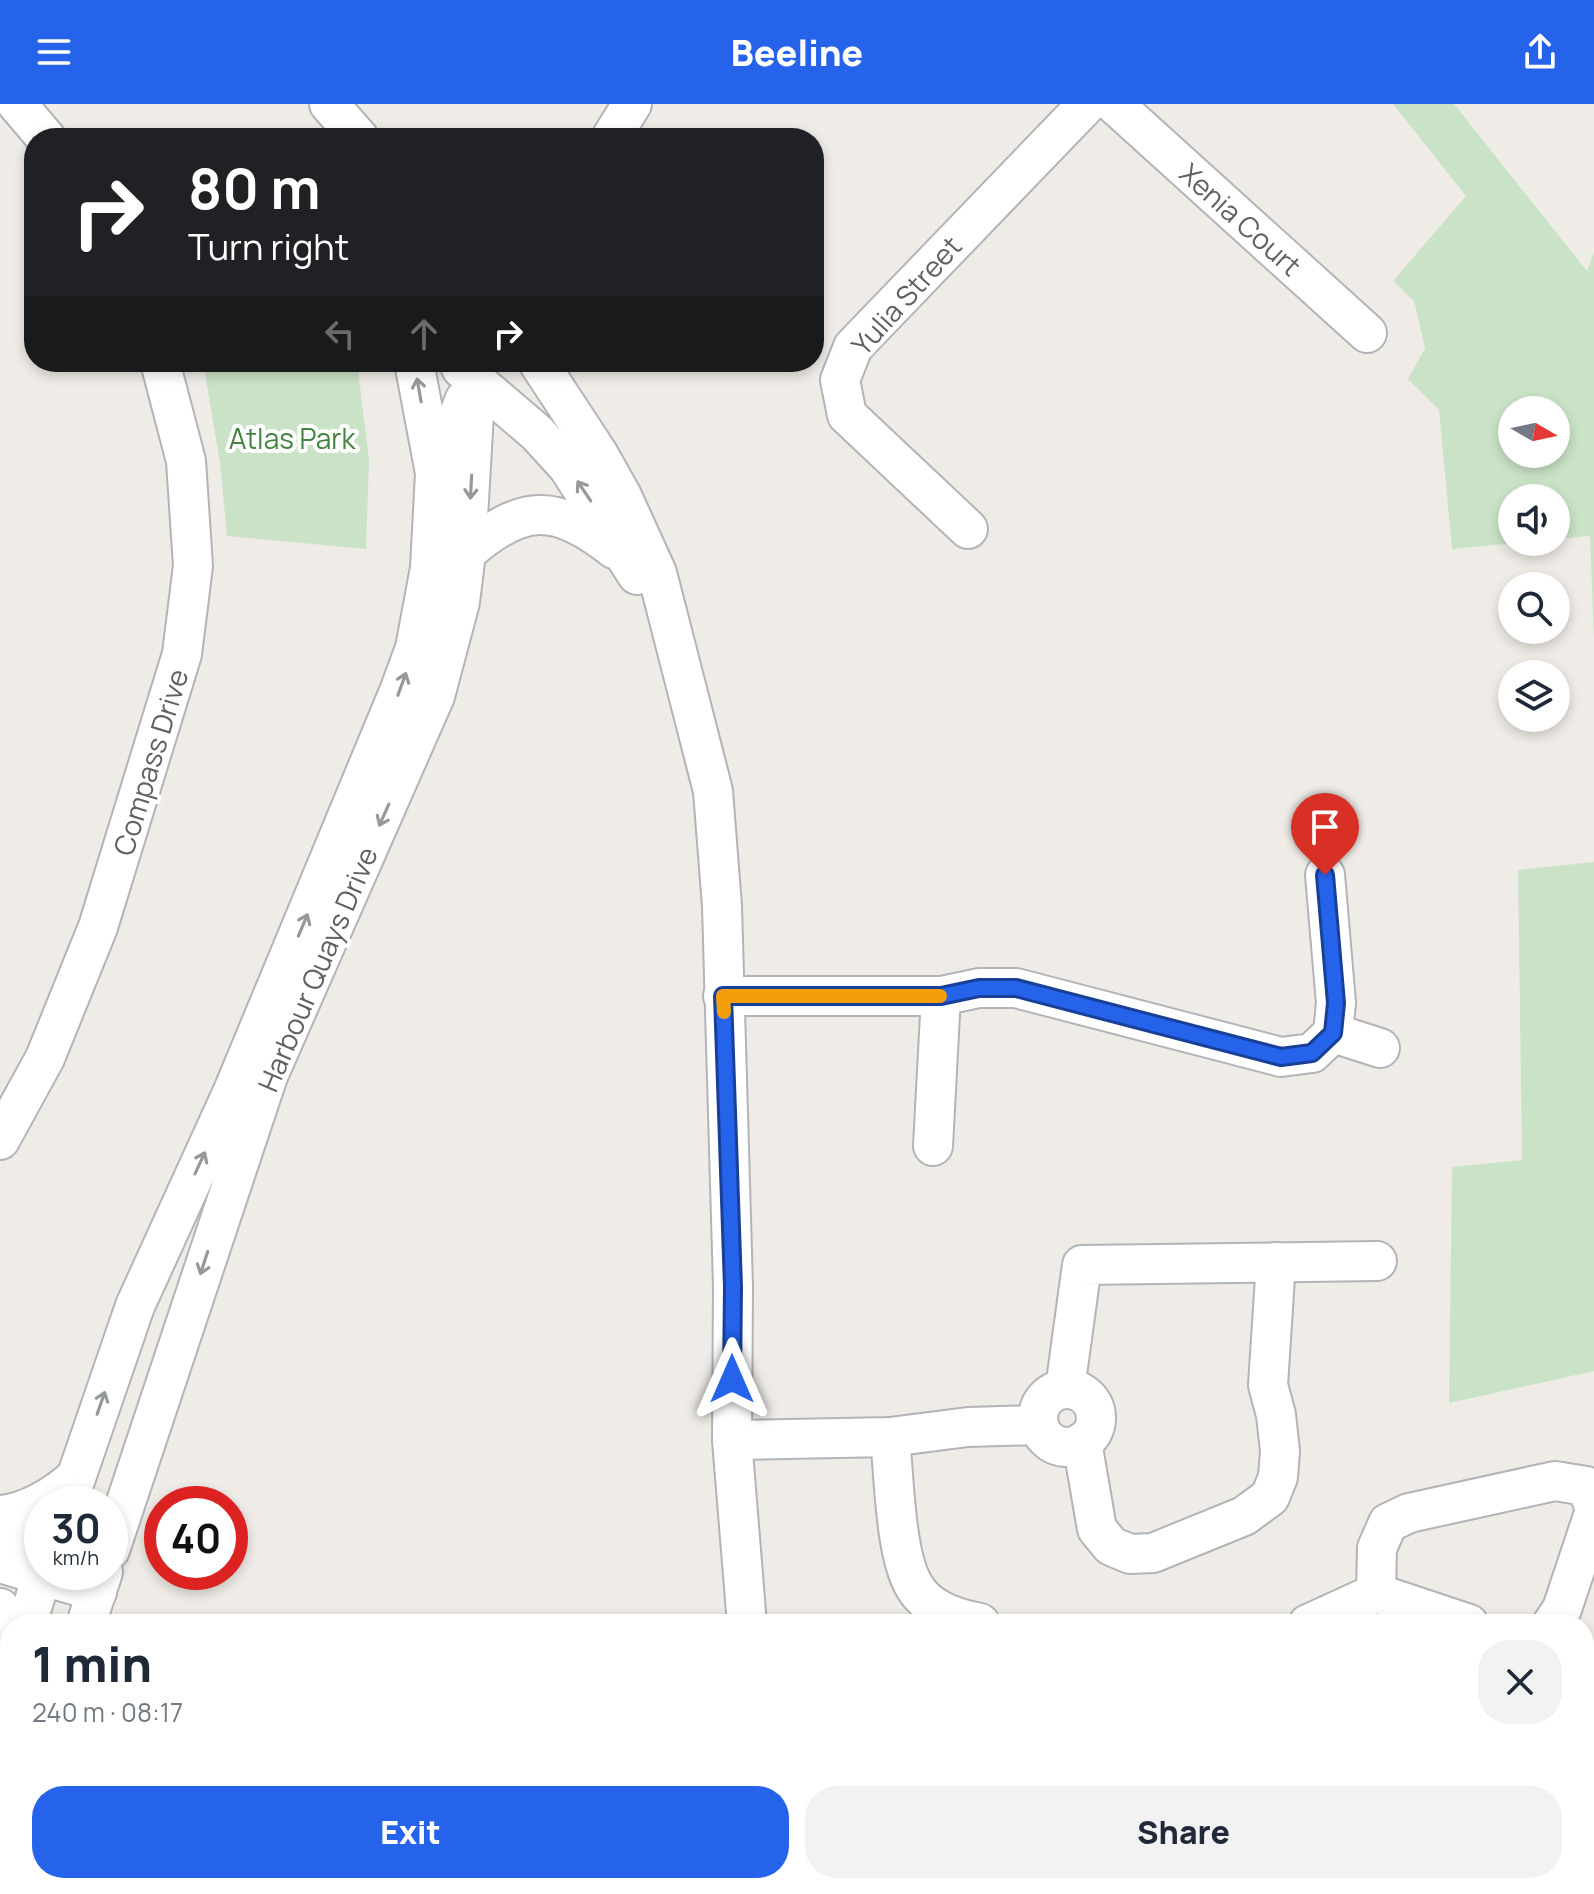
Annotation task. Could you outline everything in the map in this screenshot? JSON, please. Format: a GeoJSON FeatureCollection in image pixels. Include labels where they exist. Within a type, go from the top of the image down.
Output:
{"type":"FeatureCollection","features":[{"type":"Feature","properties":{"kind":"street"},"geometry":{"type":"LineString","coordinates":[[17,104],[37,128]]}},
{"type":"Feature","properties":{"kind":"street"},"geometry":{"type":"LineString","coordinates":[[314,104],[325,128]]}},
{"type":"Feature","properties":{"kind":"street"},"geometry":{"type":"LineString","coordinates":[[329,104],[350,128]]}},
{"type":"Feature","properties":{"kind":"street"},"geometry":{"type":"LineString","coordinates":[[617,128],[632,104]]}},
{"type":"Feature","properties":{"kind":"street","name":"Yulia Street"},"geometry":{"type":"LineString","coordinates":[[968,529],[847,415],[840,380],[853,347],[1087,104]]}},
{"type":"Feature","properties":{"kind":"street","name":"Xenia Court"},"geometry":{"type":"LineString","coordinates":[[1114,104],[1367,333]]}},
{"type":"Feature","properties":{"kind":"street","name":"Compass Drive"},"geometry":{"type":"LineString","coordinates":[[0,1140],[45,1058],[98,927],[182,654],[193,566],[186,461],[163,372]]}},
{"type":"Feature","properties":{"kind":"street"},"geometry":{"type":"LineString","coordinates":[[416,372],[435,473]]}},
{"type":"Feature","properties":{"kind":"street","name":"Harbour Quays Drive"},"geometry":{"type":"LineString","coordinates":[[73,1486],[135,1306],[233,1091],[415,648],[430,568],[435,473],[468,372]]}},
{"type":"Feature","properties":{"kind":"street","name":"Harbour Quays Drive"},"geometry":{"type":"LineString","coordinates":[[128,1496],[268,1076],[435,696],[460,602],[466,553],[472,474],[470,372]]}},
{"type":"Feature","properties":{"kind":"street"},"geometry":{"type":"LineString","coordinates":[[475,372],[568,467],[671,628]]}},
{"type":"Feature","properties":{"kind":"street"},"geometry":{"type":"LineString","coordinates":[[545,372],[599,455],[628,508],[657,573],[713,791],[722,906],[733,1287],[732,1440],[746,1614]]}},
{"type":"Feature","properties":{"kind":"street"},"geometry":{"type":"LineString","coordinates":[[466,553],[484,537],[512,520],[547,515],[565,517],[587,528],[626,558]]}},
{"type":"Feature","properties":{"kind":"street"},"geometry":{"type":"LineString","coordinates":[[723,996],[941,996],[979,988],[1016,988],[1281,1057],[1312,1053],[1333,1033],[1336,1003],[1325,875]]}},
{"type":"Feature","properties":{"kind":"street"},"geometry":{"type":"LineString","coordinates":[[933,1146],[941,996]]}},
{"type":"Feature","properties":{"kind":"street"},"geometry":{"type":"LineString","coordinates":[[1333,1033],[1380,1048]]}},
{"type":"Feature","properties":{"kind":"street"},"geometry":{"type":"LineString","coordinates":[[1065,1389],[1082,1265],[1377,1261]]}},
{"type":"Feature","properties":{"kind":"street"},"geometry":{"type":"LineString","coordinates":[[1082,1442],[1097,1529],[1111,1546],[1130,1554],[1153,1553],[1231,1521],[1270,1497],[1278,1477],[1280,1451],[1276,1415],[1268,1385],[1276,1262]]}},
{"type":"Feature","properties":{"kind":"street"},"geometry":{"type":"LineString","coordinates":[[1065,1389],[1083,1393],[1094,1408],[1094,1427],[1082,1442],[1063,1447],[1054,1444],[1046,1438],[1039,1425],[1042,1403],[1056,1391],[1065,1389]]}},
{"type":"Feature","properties":{"kind":"street"},"geometry":{"type":"LineString","coordinates":[[732,1440],[890,1437],[968,1427],[1039,1425]]}},
{"type":"Feature","properties":{"kind":"street"},"geometry":{"type":"LineString","coordinates":[[890,1437],[902,1553],[913,1585],[935,1607],[947,1614]]}},
{"type":"Feature","properties":{"kind":"street"},"geometry":{"type":"LineString","coordinates":[[1376,1593],[1377,1548],[1388,1523],[1409,1513],[1555,1481],[1586,1486],[1594,1506]]}},
{"type":"Feature","properties":{"kind":"street"},"geometry":{"type":"LineString","coordinates":[[0,1515],[24,1508]]}},
{"type":"Feature","properties":{"kind":"street"},"geometry":{"type":"LineString","coordinates":[[1559,1614],[1594,1513]]}},
{"type":"Feature","properties":{"kind":"street"},"geometry":{"type":"LineString","coordinates":[[0,1532],[24,1551]]}},
{"type":"Feature","properties":{"kind":"street"},"geometry":{"type":"LineString","coordinates":[[0,1563],[24,1564]]}},
{"type":"Feature","properties":{"kind":"street"},"geometry":{"type":"LineString","coordinates":[[30,1614],[36,1590]]}},
{"type":"Feature","properties":{"kind":"street"},"geometry":{"type":"LineString","coordinates":[[1330,1614],[1376,1593],[1439,1614]]}},
{"type":"Feature","properties":{"kind":"green space"},"geometry":{"type":"Polygon","coordinates":[[[1393,104],[1454,104],[1587,271],[1594,252],[1594,643],[1590,536],[1570,538],[1570,484],[1498,484],[1498,545],[1452,549],[1439,410],[1408,379],[1425,348],[1414,301],[1393,281],[1466,196],[1393,104]]]}},
{"type":"Feature","properties":{"kind":"green space","name":"Atlas Park"},"geometry":{"type":"Polygon","coordinates":[[[205,372],[358,372],[369,460],[366,549],[227,536],[220,462],[205,372]]]}},
{"type":"Feature","properties":{"kind":"green space"},"geometry":{"type":"Polygon","coordinates":[[[1594,862],[1594,1371],[1449,1403],[1452,1167],[1522,1160],[1518,870],[1594,862]]]}},
{"type":"Feature","properties":{"kind":"slow traffic"},"geometry":{"type":"LineString","coordinates":[[724,1012],[723,996],[940,996]]}},
{"type":"Feature","properties":{"kind":"route"},"geometry":{"type":"LineString","coordinates":[[732,1379],[733,1287],[723,996],[941,996],[979,988],[1016,988],[1281,1057],[1312,1053],[1333,1033],[1336,1003],[1325,875]]}}]}
